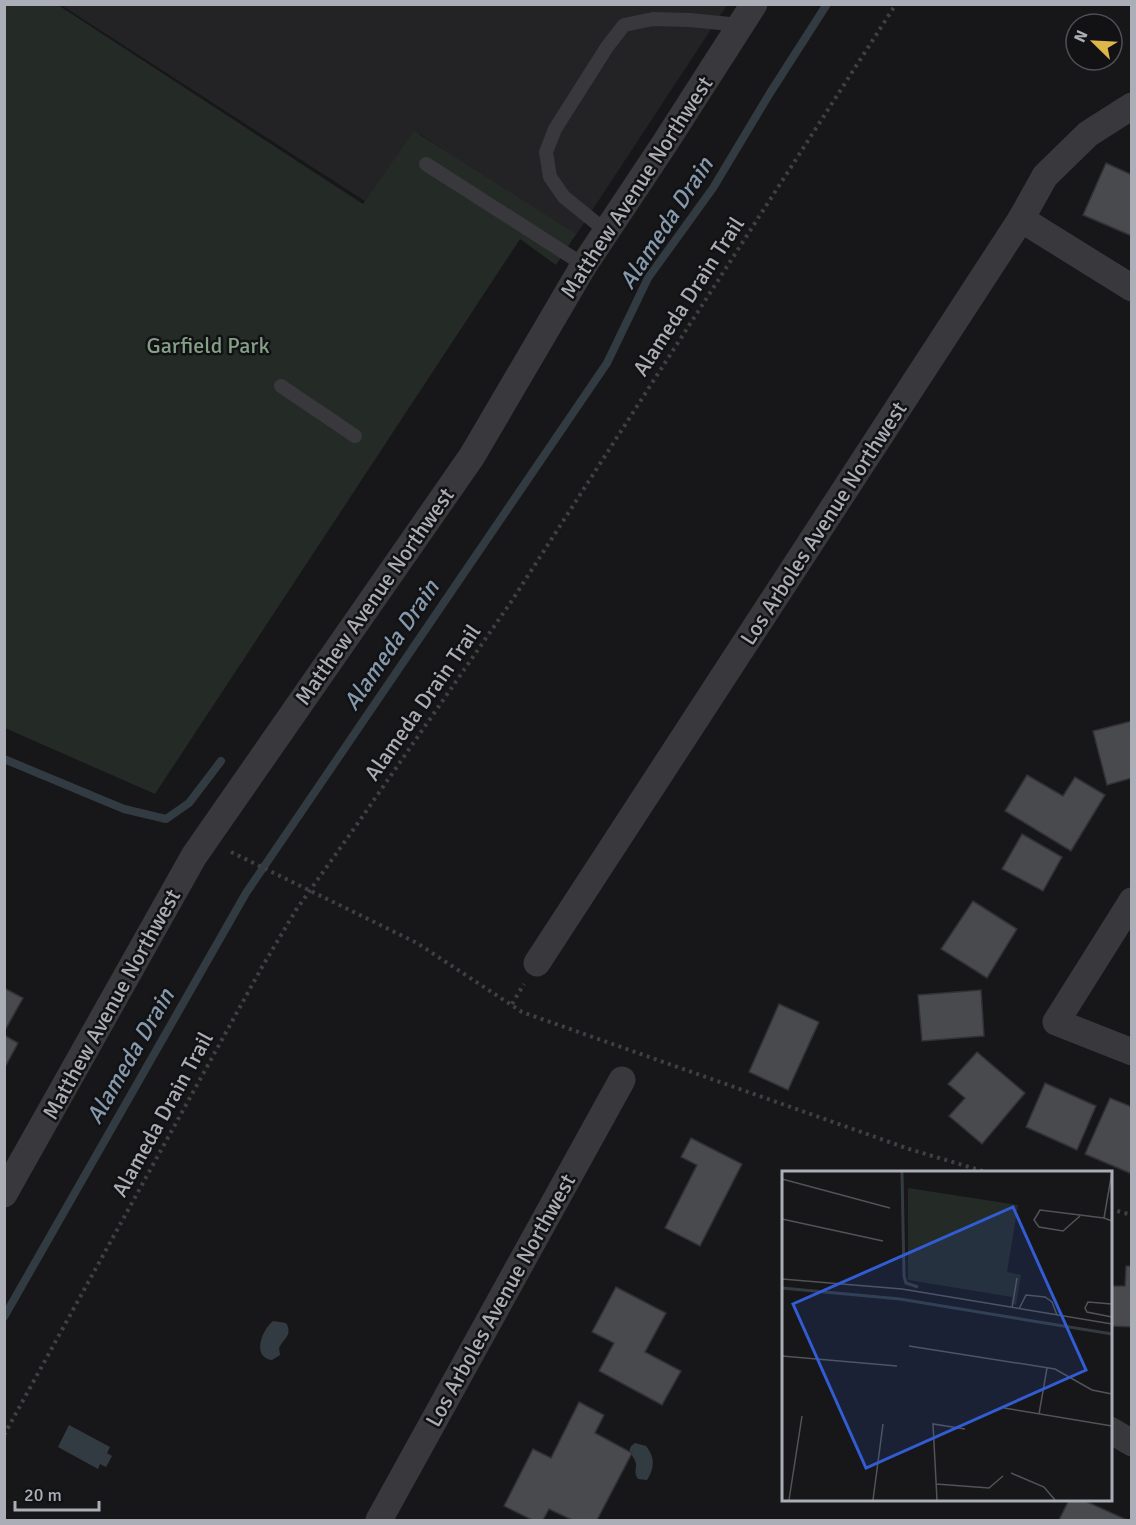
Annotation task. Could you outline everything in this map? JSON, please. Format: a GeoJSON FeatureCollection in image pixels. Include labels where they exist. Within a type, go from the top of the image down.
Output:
{"type":"FeatureCollection","features":[{"type":"Feature","properties":{"kind":"street","name":"Matthew Avenue Northwest"},"geometry":{"type":"LineString","coordinates":[[4,1194],[194,856],[472,456],[584,265],[747,15]]}},
{"type":"Feature","properties":{"kind":"street","name":"Los Arboles Avenue Northwest"},"geometry":{"type":"LineString","coordinates":[[537,963],[1021,219],[1045,176],[1088,134],[1131,106]]}},
{"type":"Feature","properties":{"kind":"street"},"geometry":{"type":"LineString","coordinates":[[1021,219],[1131,288]]}},
{"type":"Feature","properties":{"kind":"street"},"geometry":{"type":"LineString","coordinates":[[1131,901],[1056,1022],[1131,1052]]}},
{"type":"Feature","properties":{"kind":"street","name":"Los Arboles Avenue Northwest"},"geometry":{"type":"LineString","coordinates":[[379,1521],[622,1080]]}},
{"type":"Feature","properties":{"kind":"street"},"geometry":{"type":"LineString","coordinates":[[1112,1431],[1131,1443]]}},
{"type":"Feature","properties":{"kind":"lane"},"geometry":{"type":"LineString","coordinates":[[606,231],[564,197],[550,177],[546,152],[555,129],[607,46],[624,25],[653,19],[690,20],[747,15]]}},
{"type":"Feature","properties":{"kind":"lane"},"geometry":{"type":"LineString","coordinates":[[426,164],[584,265]]}},
{"type":"Feature","properties":{"kind":"lane"},"geometry":{"type":"LineString","coordinates":[[281,386],[355,436]]}},
{"type":"Feature","properties":{"kind":"path","name":"Alameda Drain Trail"},"geometry":{"type":"LineString","coordinates":[[4,1435],[262,967],[296,910],[372,804],[510,602],[896,4]]}},
{"type":"Feature","properties":{"kind":"path"},"geometry":{"type":"LineString","coordinates":[[251,862],[417,943],[522,1012],[909,1149],[980,1171]]}},
{"type":"Feature","properties":{"kind":"path"},"geometry":{"type":"LineString","coordinates":[[1112,1210],[1131,1215]]}},
{"type":"Feature","properties":{"kind":"shaded area"},"geometry":{"type":"Polygon","coordinates":[[[61,5],[727,5],[574,238],[420,134],[371,205],[61,5]]]}},
{"type":"Feature","properties":{"kind":"shaded area"},"geometry":{"type":"Polygon","coordinates":[[[273,1321],[286,1323],[289,1331],[279,1348],[280,1355],[272,1360],[262,1354],[260,1343],[265,1330],[273,1321]]]}},
{"type":"Feature","properties":{"kind":"shaded area"},"geometry":{"type":"Polygon","coordinates":[[[69,1425],[110,1447],[107,1453],[112,1456],[106,1467],[100,1464],[98,1469],[58,1447],[69,1425]]]}},
{"type":"Feature","properties":{"kind":"shaded area"},"geometry":{"type":"Polygon","coordinates":[[[635,1443],[646,1446],[651,1454],[653,1467],[647,1480],[638,1479],[636,1475],[636,1464],[630,1451],[635,1443]]]}},
{"type":"Feature","properties":{"kind":"green space","name":"Garfield Park"},"geometry":{"type":"Polygon","coordinates":[[[5,5],[58,5],[363,204],[414,131],[576,234],[556,265],[520,239],[155,794],[5,728],[5,5]]]}},
{"type":"Feature","properties":{"kind":"building"},"geometry":{"type":"Polygon","coordinates":[[[1106,163],[1132,175],[1132,236],[1083,215],[1106,163]]]}},
{"type":"Feature","properties":{"kind":"building"},"geometry":{"type":"Polygon","coordinates":[[[1132,721],[1132,778],[1107,785],[1093,731],[1132,721]]]}},
{"type":"Feature","properties":{"kind":"building"},"geometry":{"type":"Polygon","coordinates":[[[1027,775],[1063,796],[1075,777],[1105,795],[1071,851],[1005,811],[1027,775]]]}},
{"type":"Feature","properties":{"kind":"building"},"geometry":{"type":"Polygon","coordinates":[[[1022,834],[1062,857],[1043,891],[1002,869],[1022,834]]]}},
{"type":"Feature","properties":{"kind":"building"},"geometry":{"type":"Polygon","coordinates":[[[973,901],[1017,929],[987,978],[941,949],[973,901]]]}},
{"type":"Feature","properties":{"kind":"building"},"geometry":{"type":"Polygon","coordinates":[[[4,988],[23,998],[4,1032],[4,988]]]}},
{"type":"Feature","properties":{"kind":"building"},"geometry":{"type":"Polygon","coordinates":[[[981,990],[984,1036],[922,1041],[918,995],[981,990]]]}},
{"type":"Feature","properties":{"kind":"building"},"geometry":{"type":"Polygon","coordinates":[[[779,1004],[819,1022],[788,1090],[749,1072],[779,1004]]]}},
{"type":"Feature","properties":{"kind":"building"},"geometry":{"type":"Polygon","coordinates":[[[4,1035],[18,1043],[4,1069],[4,1035]]]}},
{"type":"Feature","properties":{"kind":"building"},"geometry":{"type":"Polygon","coordinates":[[[977,1052],[1025,1093],[982,1144],[949,1116],[965,1098],[948,1084],[977,1052]]]}},
{"type":"Feature","properties":{"kind":"building"},"geometry":{"type":"Polygon","coordinates":[[[1045,1083],[1096,1106],[1077,1150],[1026,1127],[1045,1083]]]}},
{"type":"Feature","properties":{"kind":"building"},"geometry":{"type":"Polygon","coordinates":[[[1110,1098],[1132,1107],[1132,1174],[1085,1154],[1110,1098]]]}},
{"type":"Feature","properties":{"kind":"building"},"geometry":{"type":"Polygon","coordinates":[[[691,1138],[742,1164],[700,1246],[665,1228],[697,1165],[681,1157],[691,1138]]]}},
{"type":"Feature","properties":{"kind":"building"},"geometry":{"type":"Polygon","coordinates":[[[1126,1266],[1132,1266],[1132,1327],[1112,1326],[1112,1286],[1125,1286],[1126,1266]]]}},
{"type":"Feature","properties":{"kind":"building"},"geometry":{"type":"Polygon","coordinates":[[[616,1287],[666,1313],[645,1352],[681,1371],[662,1405],[599,1371],[614,1343],[592,1332],[616,1287]]]}},
{"type":"Feature","properties":{"kind":"building"},"geometry":{"type":"Polygon","coordinates":[[[579,1402],[604,1415],[595,1433],[632,1453],[597,1520],[572,1520],[549,1509],[543,1520],[532,1520],[504,1506],[533,1449],[551,1458],[579,1402]]]}},
{"type":"Feature","properties":{"kind":"building"},"geometry":{"type":"Polygon","coordinates":[[[1068,1501],[1085,1501],[1127,1520],[1059,1520],[1068,1501]]]}},
{"type":"Feature","properties":{"kind":"waterway","name":"Alameda Drain"},"geometry":{"type":"LineString","coordinates":[[4,1317],[246,893],[607,363],[648,278],[713,188],[827,4]]}},
{"type":"Feature","properties":{"kind":"waterway"},"geometry":{"type":"LineString","coordinates":[[4,759],[124,809],[166,819],[189,803],[221,761]]}}]}
